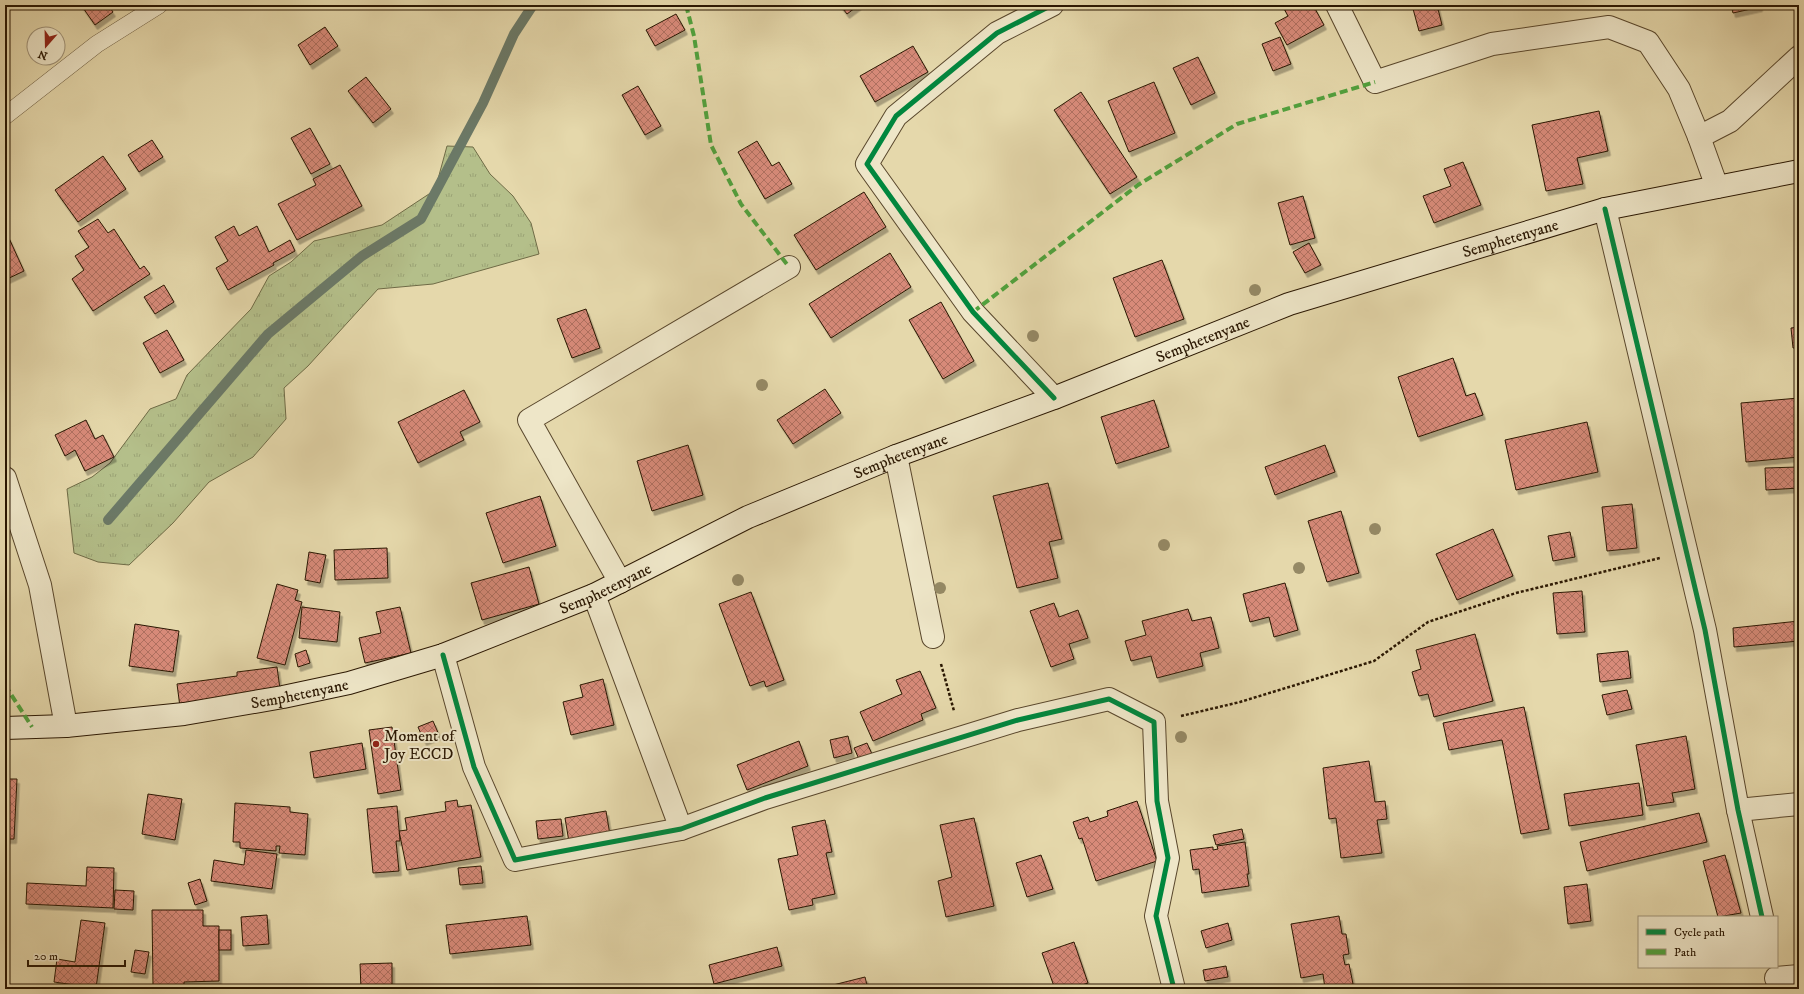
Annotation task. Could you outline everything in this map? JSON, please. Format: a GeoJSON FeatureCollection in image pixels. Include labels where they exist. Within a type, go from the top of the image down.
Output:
{"type":"FeatureCollection","features":[{"type":"Feature","properties":{"kind":"street"},"geometry":{"type":"LineString","coordinates":[[1052,5],[997,33],[896,116],[867,164],[973,312],[1054,398]]}},
{"type":"Feature","properties":{"kind":"street"},"geometry":{"type":"LineString","coordinates":[[1337,5],[1375,82],[1492,44],[1609,27],[1648,42],[1679,89],[1699,137],[1717,187]]}},
{"type":"Feature","properties":{"kind":"street"},"geometry":{"type":"LineString","coordinates":[[1699,137],[1730,121],[1799,57]]}},
{"type":"Feature","properties":{"kind":"street","name":"Semphetenyane"},"geometry":{"type":"LineString","coordinates":[[5,728],[66,726],[184,714],[283,697],[349,683],[443,655],[594,595],[748,517],[896,456],[1054,398],[1289,304],[1605,209],[1799,171]]}},
{"type":"Feature","properties":{"kind":"street"},"geometry":{"type":"LineString","coordinates":[[1605,209],[1705,630],[1738,810],[1762,916]]}},
{"type":"Feature","properties":{"kind":"street"},"geometry":{"type":"LineString","coordinates":[[620,582],[529,420],[789,267]]}},
{"type":"Feature","properties":{"kind":"street"},"geometry":{"type":"LineString","coordinates":[[896,456],[933,637]]}},
{"type":"Feature","properties":{"kind":"street"},"geometry":{"type":"LineString","coordinates":[[5,478],[40,585],[66,726]]}},
{"type":"Feature","properties":{"kind":"street"},"geometry":{"type":"LineString","coordinates":[[594,595],[681,829]]}},
{"type":"Feature","properties":{"kind":"street"},"geometry":{"type":"LineString","coordinates":[[443,655],[474,767],[515,860],[681,829],[772,796],[962,737],[1018,720],[1108,699],[1154,722],[1157,801],[1168,858],[1156,916],[1174,989]]}},
{"type":"Feature","properties":{"kind":"street"},"geometry":{"type":"LineString","coordinates":[[1738,810],[1799,804]]}},
{"type":"Feature","properties":{"kind":"street"},"geometry":{"type":"LineString","coordinates":[[1776,978],[1799,976]]}},
{"type":"Feature","properties":{"kind":"lane"},"geometry":{"type":"LineString","coordinates":[[5,116],[97,44],[159,5]]}},
{"type":"Feature","properties":{"kind":"path"},"geometry":{"type":"LineString","coordinates":[[1154,722],[1240,702],[1374,661],[1428,622],[1516,592],[1686,552]]}},
{"type":"Feature","properties":{"kind":"path"},"geometry":{"type":"LineString","coordinates":[[933,637],[962,737]]}},
{"type":"Feature","properties":{"kind":"green space"},"geometry":{"type":"Polygon","coordinates":[[[447,146],[473,147],[490,174],[513,196],[531,223],[539,254],[433,284],[378,289],[308,366],[284,388],[286,419],[253,457],[209,482],[173,523],[129,565],[98,562],[74,553],[67,489],[92,477],[110,463],[150,409],[176,399],[187,375],[251,309],[269,276],[291,262],[314,241],[382,225],[435,190],[447,146]]]}},
{"type":"Feature","properties":{"kind":"building"},"geometry":{"type":"Polygon","coordinates":[[[81,5],[108,5],[113,12],[95,25],[81,5]]]}},
{"type":"Feature","properties":{"kind":"building"},"geometry":{"type":"Polygon","coordinates":[[[840,5],[859,5],[847,14],[840,5]]]}},
{"type":"Feature","properties":{"kind":"building"},"geometry":{"type":"Polygon","coordinates":[[[1282,5],[1313,5],[1324,25],[1287,45],[1275,23],[1288,16],[1282,5]]]}},
{"type":"Feature","properties":{"kind":"building"},"geometry":{"type":"Polygon","coordinates":[[[1412,5],[1437,5],[1442,25],[1419,31],[1412,5]]]}},
{"type":"Feature","properties":{"kind":"building"},"geometry":{"type":"Polygon","coordinates":[[[1731,5],[1760,5],[1760,7],[1733,13],[1731,5]]]}},
{"type":"Feature","properties":{"kind":"building"},"geometry":{"type":"Polygon","coordinates":[[[676,14],[685,30],[655,46],[646,30],[676,14]]]}},
{"type":"Feature","properties":{"kind":"building"},"geometry":{"type":"Polygon","coordinates":[[[325,27],[338,46],[310,65],[298,45],[325,27]]]}},
{"type":"Feature","properties":{"kind":"building"},"geometry":{"type":"Polygon","coordinates":[[[1280,37],[1291,64],[1273,71],[1262,44],[1280,37]]]}},
{"type":"Feature","properties":{"kind":"building"},"geometry":{"type":"Polygon","coordinates":[[[913,46],[928,72],[875,102],[860,76],[913,46]]]}},
{"type":"Feature","properties":{"kind":"building"},"geometry":{"type":"Polygon","coordinates":[[[1198,57],[1215,93],[1191,105],[1173,68],[1198,57]]]}},
{"type":"Feature","properties":{"kind":"building"},"geometry":{"type":"Polygon","coordinates":[[[366,77],[391,109],[373,123],[348,91],[366,77]]]}},
{"type":"Feature","properties":{"kind":"building"},"geometry":{"type":"Polygon","coordinates":[[[1154,82],[1175,133],[1129,152],[1108,101],[1154,82]]]}},
{"type":"Feature","properties":{"kind":"building"},"geometry":{"type":"Polygon","coordinates":[[[638,86],[661,126],[645,135],[622,95],[638,86]]]}},
{"type":"Feature","properties":{"kind":"building"},"geometry":{"type":"Polygon","coordinates":[[[1081,92],[1137,177],[1110,194],[1054,110],[1081,92]]]}},
{"type":"Feature","properties":{"kind":"building"},"geometry":{"type":"Polygon","coordinates":[[[1599,111],[1608,151],[1577,158],[1583,184],[1546,191],[1532,125],[1599,111]]]}},
{"type":"Feature","properties":{"kind":"building"},"geometry":{"type":"Polygon","coordinates":[[[310,128],[330,164],[311,174],[291,138],[310,128]]]}},
{"type":"Feature","properties":{"kind":"building"},"geometry":{"type":"Polygon","coordinates":[[[152,140],[163,157],[139,172],[128,155],[152,140]]]}},
{"type":"Feature","properties":{"kind":"building"},"geometry":{"type":"Polygon","coordinates":[[[757,141],[772,166],[779,162],[792,184],[765,199],[738,152],[757,141]]]}},
{"type":"Feature","properties":{"kind":"building"},"geometry":{"type":"Polygon","coordinates":[[[103,156],[126,189],[78,222],[55,190],[103,156]]]}},
{"type":"Feature","properties":{"kind":"building"},"geometry":{"type":"Polygon","coordinates":[[[1463,162],[1481,205],[1434,223],[1423,196],[1451,186],[1444,169],[1463,162]]]}},
{"type":"Feature","properties":{"kind":"building"},"geometry":{"type":"Polygon","coordinates":[[[340,165],[362,206],[297,240],[278,204],[316,185],[313,179],[340,165]]]}},
{"type":"Feature","properties":{"kind":"building"},"geometry":{"type":"Polygon","coordinates":[[[864,192],[886,227],[816,270],[794,235],[864,192]]]}},
{"type":"Feature","properties":{"kind":"building"},"geometry":{"type":"Polygon","coordinates":[[[1303,196],[1315,238],[1290,245],[1278,203],[1303,196]]]}},
{"type":"Feature","properties":{"kind":"building"},"geometry":{"type":"Polygon","coordinates":[[[98,219],[108,233],[114,229],[140,269],[144,266],[150,274],[93,311],[72,279],[84,270],[75,256],[89,247],[78,231],[98,219]]]}},
{"type":"Feature","properties":{"kind":"building"},"geometry":{"type":"Polygon","coordinates":[[[234,226],[239,236],[257,226],[269,252],[290,240],[295,251],[273,263],[274,265],[228,290],[216,268],[228,261],[215,237],[234,226]]]}},
{"type":"Feature","properties":{"kind":"building"},"geometry":{"type":"Polygon","coordinates":[[[8,236],[24,271],[5,280],[5,237],[8,236]]]}},
{"type":"Feature","properties":{"kind":"building"},"geometry":{"type":"Polygon","coordinates":[[[1309,243],[1321,265],[1305,273],[1293,252],[1309,243]]]}},
{"type":"Feature","properties":{"kind":"building"},"geometry":{"type":"Polygon","coordinates":[[[890,253],[911,287],[831,338],[809,304],[890,253]]]}},
{"type":"Feature","properties":{"kind":"building"},"geometry":{"type":"Polygon","coordinates":[[[1162,260],[1184,319],[1135,337],[1113,278],[1162,260]]]}},
{"type":"Feature","properties":{"kind":"building"},"geometry":{"type":"Polygon","coordinates":[[[164,285],[174,302],[155,314],[144,297],[164,285]]]}},
{"type":"Feature","properties":{"kind":"building"},"geometry":{"type":"Polygon","coordinates":[[[941,302],[974,361],[943,379],[909,320],[941,302]]]}},
{"type":"Feature","properties":{"kind":"building"},"geometry":{"type":"Polygon","coordinates":[[[586,309],[600,348],[572,358],[557,319],[586,309]]]}},
{"type":"Feature","properties":{"kind":"building"},"geometry":{"type":"Polygon","coordinates":[[[1799,327],[1799,348],[1793,348],[1791,328],[1799,327]]]}},
{"type":"Feature","properties":{"kind":"building"},"geometry":{"type":"Polygon","coordinates":[[[167,330],[184,360],[160,373],[143,343],[167,330]]]}},
{"type":"Feature","properties":{"kind":"building"},"geometry":{"type":"Polygon","coordinates":[[[1453,358],[1466,396],[1475,393],[1483,415],[1418,437],[1398,377],[1453,358]]]}},
{"type":"Feature","properties":{"kind":"building"},"geometry":{"type":"Polygon","coordinates":[[[825,389],[841,413],[793,444],[777,420],[825,389]]]}},
{"type":"Feature","properties":{"kind":"building"},"geometry":{"type":"Polygon","coordinates":[[[464,390],[480,422],[460,432],[464,440],[418,463],[398,422],[464,390]]]}},
{"type":"Feature","properties":{"kind":"building"},"geometry":{"type":"Polygon","coordinates":[[[1799,398],[1799,457],[1746,462],[1741,403],[1799,398]]]}},
{"type":"Feature","properties":{"kind":"building"},"geometry":{"type":"Polygon","coordinates":[[[1154,400],[1169,447],[1116,464],[1101,417],[1154,400]]]}},
{"type":"Feature","properties":{"kind":"building"},"geometry":{"type":"Polygon","coordinates":[[[86,420],[95,439],[103,435],[114,457],[85,471],[75,450],[65,456],[55,435],[86,420]]]}},
{"type":"Feature","properties":{"kind":"building"},"geometry":{"type":"Polygon","coordinates":[[[1587,422],[1598,472],[1516,490],[1505,440],[1587,422]]]}},
{"type":"Feature","properties":{"kind":"building"},"geometry":{"type":"Polygon","coordinates":[[[688,445],[703,495],[652,511],[637,461],[688,445]]]}},
{"type":"Feature","properties":{"kind":"building"},"geometry":{"type":"Polygon","coordinates":[[[1325,445],[1335,472],[1275,495],[1265,467],[1325,445]]]}},
{"type":"Feature","properties":{"kind":"building"},"geometry":{"type":"Polygon","coordinates":[[[1799,467],[1799,488],[1766,490],[1765,468],[1799,467]]]}},
{"type":"Feature","properties":{"kind":"building"},"geometry":{"type":"Polygon","coordinates":[[[1048,483],[1062,539],[1049,542],[1058,578],[1017,588],[993,496],[1048,483]]]}},
{"type":"Feature","properties":{"kind":"building"},"geometry":{"type":"Polygon","coordinates":[[[540,496],[556,546],[503,563],[486,513],[540,496]]]}},
{"type":"Feature","properties":{"kind":"building"},"geometry":{"type":"Polygon","coordinates":[[[1632,504],[1637,548],[1607,551],[1602,507],[1632,504]]]}},
{"type":"Feature","properties":{"kind":"building"},"geometry":{"type":"Polygon","coordinates":[[[1341,511],[1359,573],[1327,582],[1308,521],[1341,511]]]}},
{"type":"Feature","properties":{"kind":"building"},"geometry":{"type":"Polygon","coordinates":[[[1493,529],[1513,576],[1457,600],[1436,554],[1493,529]]]}},
{"type":"Feature","properties":{"kind":"building"},"geometry":{"type":"Polygon","coordinates":[[[1570,532],[1575,557],[1553,561],[1548,536],[1570,532]]]}},
{"type":"Feature","properties":{"kind":"building"},"geometry":{"type":"Polygon","coordinates":[[[387,548],[388,578],[335,580],[334,550],[387,548]]]}},
{"type":"Feature","properties":{"kind":"building"},"geometry":{"type":"Polygon","coordinates":[[[309,552],[326,555],[320,583],[305,580],[309,552]]]}},
{"type":"Feature","properties":{"kind":"building"},"geometry":{"type":"Polygon","coordinates":[[[529,567],[539,604],[482,620],[471,583],[529,567]]]}},
{"type":"Feature","properties":{"kind":"building"},"geometry":{"type":"Polygon","coordinates":[[[1285,583],[1298,630],[1274,637],[1269,617],[1250,622],[1243,594],[1285,583]]]}},
{"type":"Feature","properties":{"kind":"building"},"geometry":{"type":"Polygon","coordinates":[[[277,584],[298,590],[295,600],[302,602],[285,665],[257,658],[277,584]]]}},
{"type":"Feature","properties":{"kind":"building"},"geometry":{"type":"Polygon","coordinates":[[[1582,591],[1585,632],[1557,634],[1553,593],[1582,591]]]}},
{"type":"Feature","properties":{"kind":"building"},"geometry":{"type":"Polygon","coordinates":[[[751,592],[784,680],[766,687],[764,681],[750,686],[719,604],[751,592]]]}},
{"type":"Feature","properties":{"kind":"building"},"geometry":{"type":"Polygon","coordinates":[[[1054,603],[1059,617],[1078,610],[1088,638],[1069,644],[1074,659],[1051,667],[1030,611],[1054,603]]]}},
{"type":"Feature","properties":{"kind":"building"},"geometry":{"type":"Polygon","coordinates":[[[302,607],[340,612],[337,642],[299,638],[302,607]]]}},
{"type":"Feature","properties":{"kind":"building"},"geometry":{"type":"Polygon","coordinates":[[[400,607],[411,653],[365,663],[359,638],[381,633],[376,612],[400,607]]]}},
{"type":"Feature","properties":{"kind":"building"},"geometry":{"type":"Polygon","coordinates":[[[1188,609],[1192,621],[1211,617],[1219,648],[1200,653],[1203,666],[1157,678],[1151,656],[1131,661],[1125,641],[1146,635],[1142,621],[1188,609]]]}},
{"type":"Feature","properties":{"kind":"building"},"geometry":{"type":"Polygon","coordinates":[[[1799,621],[1799,641],[1734,647],[1733,628],[1799,621]]]}},
{"type":"Feature","properties":{"kind":"building"},"geometry":{"type":"Polygon","coordinates":[[[135,624],[179,631],[173,672],[129,666],[135,624]]]}},
{"type":"Feature","properties":{"kind":"building"},"geometry":{"type":"Polygon","coordinates":[[[1475,634],[1493,701],[1434,717],[1428,694],[1419,696],[1412,672],[1421,669],[1416,650],[1475,634]]]}},
{"type":"Feature","properties":{"kind":"building"},"geometry":{"type":"Polygon","coordinates":[[[306,650],[310,663],[298,667],[295,654],[306,650]]]}},
{"type":"Feature","properties":{"kind":"building"},"geometry":{"type":"Polygon","coordinates":[[[1628,651],[1631,678],[1600,682],[1597,654],[1628,651]]]}},
{"type":"Feature","properties":{"kind":"building"},"geometry":{"type":"Polygon","coordinates":[[[277,667],[280,689],[180,707],[177,684],[237,676],[237,672],[277,667]]]}},
{"type":"Feature","properties":{"kind":"building"},"geometry":{"type":"Polygon","coordinates":[[[920,671],[936,708],[921,714],[923,720],[873,741],[860,712],[902,694],[896,680],[920,671]]]}},
{"type":"Feature","properties":{"kind":"building"},"geometry":{"type":"Polygon","coordinates":[[[603,679],[614,725],[571,735],[563,702],[583,697],[580,685],[603,679]]]}},
{"type":"Feature","properties":{"kind":"building"},"geometry":{"type":"Polygon","coordinates":[[[1627,690],[1632,709],[1607,715],[1602,695],[1627,690]]]}},
{"type":"Feature","properties":{"kind":"building"},"geometry":{"type":"Polygon","coordinates":[[[1524,707],[1549,829],[1521,834],[1502,740],[1449,750],[1443,723],[1524,707]]]}},
{"type":"Feature","properties":{"kind":"building"},"geometry":{"type":"Polygon","coordinates":[[[433,721],[439,735],[424,741],[418,727],[433,721]]]}},
{"type":"Feature","properties":{"kind":"building"},"geometry":{"type":"Polygon","coordinates":[[[392,727],[401,790],[378,794],[369,730],[392,727]]]}},
{"type":"Feature","properties":{"kind":"building"},"geometry":{"type":"Polygon","coordinates":[[[848,736],[852,753],[834,758],[830,740],[848,736]]]}},
{"type":"Feature","properties":{"kind":"building"},"geometry":{"type":"Polygon","coordinates":[[[1686,736],[1695,789],[1672,793],[1674,802],[1647,806],[1636,745],[1686,736]]]}},
{"type":"Feature","properties":{"kind":"building"},"geometry":{"type":"Polygon","coordinates":[[[799,741],[808,766],[747,790],[737,765],[799,741]]]}},
{"type":"Feature","properties":{"kind":"building"},"geometry":{"type":"Polygon","coordinates":[[[362,743],[366,769],[314,778],[310,752],[362,743]]]}},
{"type":"Feature","properties":{"kind":"building"},"geometry":{"type":"Polygon","coordinates":[[[867,743],[872,754],[859,759],[854,748],[867,743]]]}},
{"type":"Feature","properties":{"kind":"building"},"geometry":{"type":"Polygon","coordinates":[[[1369,761],[1375,802],[1385,801],[1387,819],[1377,820],[1382,853],[1341,858],[1336,818],[1329,819],[1323,768],[1369,761]]]}},
{"type":"Feature","properties":{"kind":"building"},"geometry":{"type":"Polygon","coordinates":[[[5,779],[17,779],[14,839],[5,839],[5,779]]]}},
{"type":"Feature","properties":{"kind":"building"},"geometry":{"type":"Polygon","coordinates":[[[1639,783],[1643,815],[1569,826],[1564,794],[1639,783]]]}},
{"type":"Feature","properties":{"kind":"building"},"geometry":{"type":"Polygon","coordinates":[[[148,794],[182,799],[175,840],[142,834],[148,794]]]}},
{"type":"Feature","properties":{"kind":"building"},"geometry":{"type":"Polygon","coordinates":[[[457,800],[458,807],[471,805],[481,857],[407,870],[399,831],[407,830],[405,818],[446,811],[445,802],[457,800]]]}},
{"type":"Feature","properties":{"kind":"building"},"geometry":{"type":"Polygon","coordinates":[[[1137,801],[1157,861],[1096,881],[1082,838],[1079,839],[1073,822],[1088,817],[1090,822],[1108,816],[1107,811],[1137,801]]]}},
{"type":"Feature","properties":{"kind":"building"},"geometry":{"type":"Polygon","coordinates":[[[235,803],[290,807],[290,812],[308,814],[305,855],[279,853],[280,846],[276,846],[276,851],[240,848],[240,842],[233,842],[235,803]]]}},
{"type":"Feature","properties":{"kind":"building"},"geometry":{"type":"Polygon","coordinates":[[[397,806],[400,841],[396,841],[399,871],[373,873],[367,809],[397,806]]]}},
{"type":"Feature","properties":{"kind":"building"},"geometry":{"type":"Polygon","coordinates":[[[606,811],[610,835],[569,842],[565,818],[606,811]]]}},
{"type":"Feature","properties":{"kind":"building"},"geometry":{"type":"Polygon","coordinates":[[[1699,813],[1707,842],[1587,871],[1580,842],[1699,813]]]}},
{"type":"Feature","properties":{"kind":"building"},"geometry":{"type":"Polygon","coordinates":[[[974,818],[994,906],[946,917],[938,881],[952,877],[940,825],[974,818]]]}},
{"type":"Feature","properties":{"kind":"building"},"geometry":{"type":"Polygon","coordinates":[[[561,819],[563,836],[538,839],[536,821],[561,819]]]}},
{"type":"Feature","properties":{"kind":"building"},"geometry":{"type":"Polygon","coordinates":[[[825,820],[832,852],[826,853],[835,894],[812,899],[813,905],[789,910],[778,859],[798,855],[792,827],[825,820]]]}},
{"type":"Feature","properties":{"kind":"building"},"geometry":{"type":"Polygon","coordinates":[[[1242,829],[1244,839],[1216,845],[1213,835],[1242,829]]]}},
{"type":"Feature","properties":{"kind":"building"},"geometry":{"type":"Polygon","coordinates":[[[1245,842],[1249,886],[1202,893],[1199,869],[1193,870],[1190,850],[1213,847],[1213,850],[1218,849],[1217,846],[1245,842]]]}},
{"type":"Feature","properties":{"kind":"building"},"geometry":{"type":"Polygon","coordinates":[[[246,850],[277,854],[272,889],[211,881],[214,860],[244,865],[246,850]]]}},
{"type":"Feature","properties":{"kind":"building"},"geometry":{"type":"Polygon","coordinates":[[[1041,855],[1053,889],[1027,897],[1016,863],[1041,855]]]}},
{"type":"Feature","properties":{"kind":"building"},"geometry":{"type":"Polygon","coordinates":[[[1725,855],[1741,913],[1718,916],[1703,861],[1725,855]]]}},
{"type":"Feature","properties":{"kind":"building"},"geometry":{"type":"Polygon","coordinates":[[[481,866],[483,883],[460,885],[458,868],[481,866]]]}},
{"type":"Feature","properties":{"kind":"building"},"geometry":{"type":"Polygon","coordinates":[[[87,867],[114,868],[113,908],[26,904],[27,883],[86,886],[87,867]]]}},
{"type":"Feature","properties":{"kind":"building"},"geometry":{"type":"Polygon","coordinates":[[[200,879],[207,901],[195,905],[188,883],[200,879]]]}},
{"type":"Feature","properties":{"kind":"building"},"geometry":{"type":"Polygon","coordinates":[[[1587,884],[1591,921],[1568,924],[1564,887],[1587,884]]]}},
{"type":"Feature","properties":{"kind":"building"},"geometry":{"type":"Polygon","coordinates":[[[115,890],[134,891],[133,910],[114,909],[115,890]]]}},
{"type":"Feature","properties":{"kind":"building"},"geometry":{"type":"Polygon","coordinates":[[[152,910],[203,910],[203,926],[219,926],[219,981],[184,982],[184,986],[153,986],[152,910]]]}},
{"type":"Feature","properties":{"kind":"building"},"geometry":{"type":"Polygon","coordinates":[[[267,915],[269,944],[243,946],[241,917],[267,915]]]}},
{"type":"Feature","properties":{"kind":"building"},"geometry":{"type":"Polygon","coordinates":[[[527,916],[531,945],[450,954],[446,925],[527,916]]]}},
{"type":"Feature","properties":{"kind":"building"},"geometry":{"type":"Polygon","coordinates":[[[1339,916],[1342,934],[1346,934],[1349,954],[1343,955],[1345,965],[1349,964],[1354,989],[1325,989],[1323,974],[1301,978],[1291,924],[1339,916]]]}},
{"type":"Feature","properties":{"kind":"building"},"geometry":{"type":"Polygon","coordinates":[[[81,920],[105,923],[96,988],[54,982],[57,959],[75,962],[81,920]]]}},
{"type":"Feature","properties":{"kind":"building"},"geometry":{"type":"Polygon","coordinates":[[[1228,923],[1232,940],[1206,948],[1201,931],[1228,923]]]}},
{"type":"Feature","properties":{"kind":"building"},"geometry":{"type":"Polygon","coordinates":[[[219,930],[231,930],[231,950],[219,950],[219,930]]]}},
{"type":"Feature","properties":{"kind":"building"},"geometry":{"type":"Polygon","coordinates":[[[1074,942],[1088,983],[1069,989],[1055,989],[1042,953],[1074,942]]]}},
{"type":"Feature","properties":{"kind":"building"},"geometry":{"type":"Polygon","coordinates":[[[777,947],[782,966],[714,984],[709,965],[777,947]]]}},
{"type":"Feature","properties":{"kind":"building"},"geometry":{"type":"Polygon","coordinates":[[[135,950],[149,952],[145,974],[131,972],[135,950]]]}},
{"type":"Feature","properties":{"kind":"building"},"geometry":{"type":"Polygon","coordinates":[[[392,963],[392,989],[361,989],[360,964],[392,963]]]}},
{"type":"Feature","properties":{"kind":"building"},"geometry":{"type":"Polygon","coordinates":[[[1226,966],[1228,977],[1205,981],[1203,970],[1226,966]]]}},
{"type":"Feature","properties":{"kind":"building"},"geometry":{"type":"Polygon","coordinates":[[[865,977],[868,989],[826,989],[825,987],[865,977]]]}},
{"type":"Feature","properties":{"kind":"waterway"},"geometry":{"type":"LineString","coordinates":[[108,520],[268,334],[362,256],[421,219],[483,103],[514,34],[533,5]]}},
{"type":"Feature","properties":{"kind":"marked path"},"geometry":{"type":"LineString","coordinates":[[686,5],[694,36],[711,145],[741,204],[789,267]]}},
{"type":"Feature","properties":{"kind":"marked path"},"geometry":{"type":"LineString","coordinates":[[973,312],[1138,185],[1237,124],[1375,82]]}},
{"type":"Feature","properties":{"kind":"marked path"},"geometry":{"type":"LineString","coordinates":[[5,685],[32,727]]}},
{"type":"Feature","properties":{"kind":"cycle path"},"geometry":{"type":"LineString","coordinates":[[1052,5],[997,33],[896,116],[867,164],[973,312],[1054,398]]}},
{"type":"Feature","properties":{"kind":"cycle path"},"geometry":{"type":"LineString","coordinates":[[1605,209],[1705,630],[1738,810],[1762,916]]}},
{"type":"Feature","properties":{"kind":"cycle path"},"geometry":{"type":"LineString","coordinates":[[443,655],[474,767],[515,860],[681,829],[765,798],[1018,720],[1109,699],[1154,722],[1157,801],[1168,858],[1156,916],[1174,989]]}},
{"type":"Feature","properties":{"kind":"place","name":"Moment of Joy ECCD"},"geometry":{"type":"Point","coordinates":[376,744]}}]}
